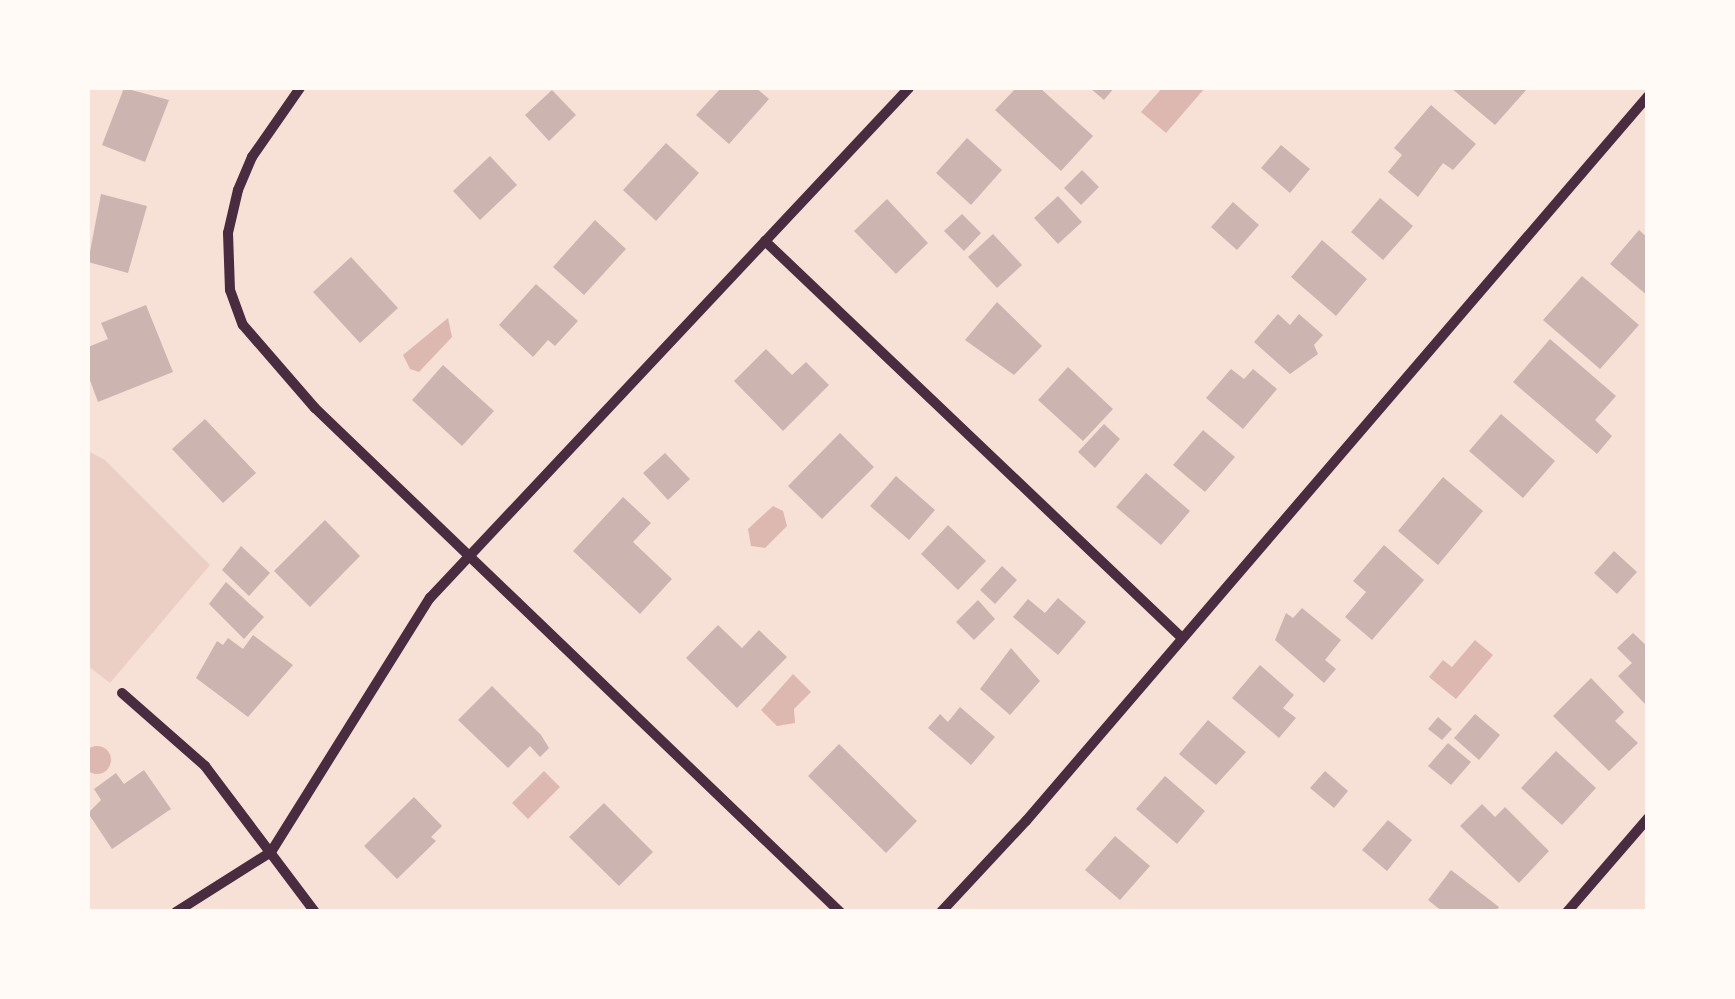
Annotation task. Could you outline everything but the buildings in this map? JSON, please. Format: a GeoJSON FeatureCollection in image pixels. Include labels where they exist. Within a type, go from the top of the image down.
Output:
{"type":"FeatureCollection","features":[{"type":"Feature","properties":{"kind":"street"},"geometry":{"type":"LineString","coordinates":[[300,88],[252,157],[238,190],[228,232],[230,290],[243,325],[315,408],[840,912]]}},
{"type":"Feature","properties":{"kind":"street"},"geometry":{"type":"LineString","coordinates":[[176,912],[270,852],[430,598],[471,557],[515,502],[909,88]]}},
{"type":"Feature","properties":{"kind":"street"},"geometry":{"type":"LineString","coordinates":[[940,912],[1182,638],[1648,96]]}},
{"type":"Feature","properties":{"kind":"street"},"geometry":{"type":"LineString","coordinates":[[764,240],[1182,638]]}},
{"type":"Feature","properties":{"kind":"street"},"geometry":{"type":"LineString","coordinates":[[122,693],[206,766],[315,912]]}},
{"type":"Feature","properties":{"kind":"street"},"geometry":{"type":"LineString","coordinates":[[1567,912],[1648,818]]}},
{"type":"Feature","properties":{"kind":"shaded area"},"geometry":{"type":"Polygon","coordinates":[[[1162,88],[1205,88],[1166,133],[1141,112],[1162,88]]]}},
{"type":"Feature","properties":{"kind":"shaded area"},"geometry":{"type":"Polygon","coordinates":[[[448,318],[452,337],[419,372],[410,369],[403,355],[448,318]]]}},
{"type":"Feature","properties":{"kind":"shaded area"},"geometry":{"type":"Polygon","coordinates":[[[88,451],[105,460],[210,565],[110,683],[88,666],[88,451]]]}},
{"type":"Feature","properties":{"kind":"shaded area"},"geometry":{"type":"Polygon","coordinates":[[[773,506],[783,511],[787,526],[765,548],[751,546],[748,529],[773,506]]]}},
{"type":"Feature","properties":{"kind":"shaded area"},"geometry":{"type":"Polygon","coordinates":[[[1475,640],[1493,655],[1456,699],[1429,677],[1443,660],[1452,667],[1475,640]]]}},
{"type":"Feature","properties":{"kind":"shaded area"},"geometry":{"type":"Polygon","coordinates":[[[793,674],[811,692],[794,709],[795,723],[777,726],[761,710],[793,674]]]}},
{"type":"Feature","properties":{"kind":"shaded area"},"geometry":{"type":"Polygon","coordinates":[[[97,746],[107,750],[111,760],[107,770],[97,774],[87,770],[83,760],[87,750],[97,746]]]}},
{"type":"Feature","properties":{"kind":"shaded area"},"geometry":{"type":"Polygon","coordinates":[[[544,771],[560,787],[528,819],[512,803],[544,771]]]}}]}
